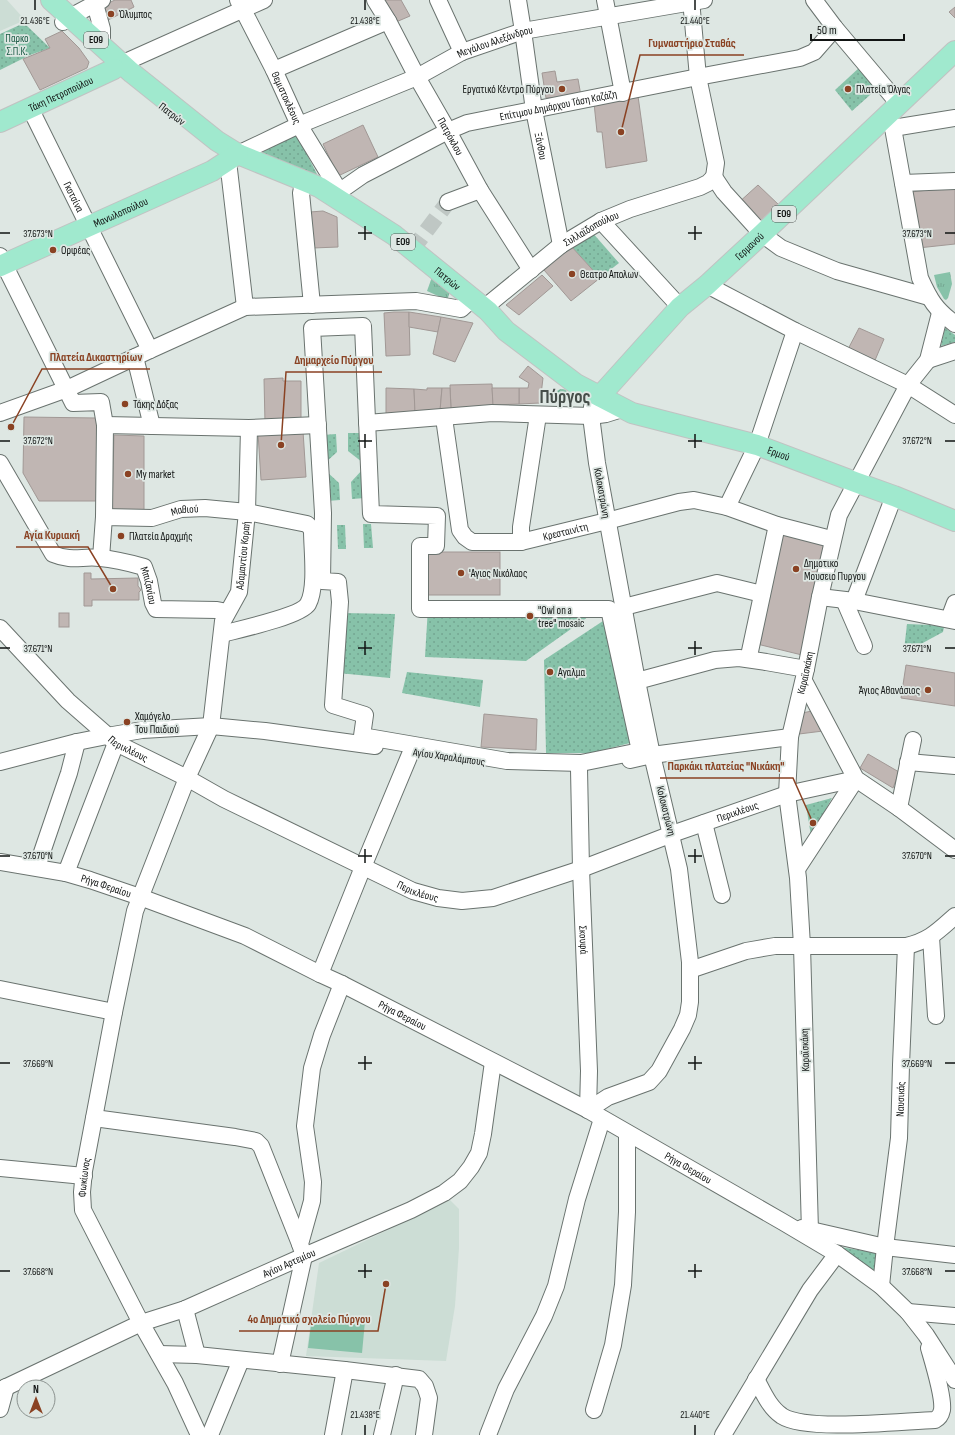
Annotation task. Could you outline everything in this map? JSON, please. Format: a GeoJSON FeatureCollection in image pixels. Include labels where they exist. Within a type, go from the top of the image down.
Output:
{"type":"FeatureCollection","features":[{"type":"Feature","properties":{"kind":"main road","name":"Πατρών"},"geometry":{"type":"LineString","coordinates":[[38,0],[61,13],[102,46],[118,66]]}},
{"type":"Feature","properties":{"kind":"main road","name":"Πατρών"},"geometry":{"type":"LineString","coordinates":[[61,13],[118,66],[222,152],[302,188],[333,194]]}},
{"type":"Feature","properties":{"kind":"main road","name":"Γερμανού"},"geometry":{"type":"LineString","coordinates":[[600,396],[680,307],[707,285],[893,116],[955,51]]}},
{"type":"Feature","properties":{"kind":"main road","name":"Τάκη Πετροπούλου"},"geometry":{"type":"LineString","coordinates":[[0,122],[118,66]]}},
{"type":"Feature","properties":{"kind":"main road","name":"Πατρών"},"geometry":{"type":"LineString","coordinates":[[233,158],[319,187],[333,194],[394,235],[481,306]]}},
{"type":"Feature","properties":{"kind":"main road","name":"Μανωλοπούλου"},"geometry":{"type":"LineString","coordinates":[[1,262],[88,227],[212,171],[233,158]]}},
{"type":"Feature","properties":{"kind":"main road","name":"Ερμού"},"geometry":{"type":"LineString","coordinates":[[481,306],[506,331],[576,384],[622,409],[632,413],[757,445],[894,496],[955,521]]}},
{"type":"Feature","properties":{"kind":"street"},"geometry":{"type":"LineString","coordinates":[[118,66],[240,5],[264,0]]}},
{"type":"Feature","properties":{"kind":"street","name":"Πατρόκλου"},"geometry":{"type":"LineString","coordinates":[[375,0],[388,20],[417,77],[480,190],[531,270]]}},
{"type":"Feature","properties":{"kind":"street"},"geometry":{"type":"LineString","coordinates":[[438,0],[462,52]]}},
{"type":"Feature","properties":{"kind":"street","name":"Ξάνθου"},"geometry":{"type":"LineString","coordinates":[[518,0],[524,31],[534,110],[561,245]]}},
{"type":"Feature","properties":{"kind":"street"},"geometry":{"type":"LineString","coordinates":[[605,0],[623,92]]}},
{"type":"Feature","properties":{"kind":"street"},"geometry":{"type":"LineString","coordinates":[[814,0],[835,28],[893,116],[920,278],[929,297],[940,313],[955,324]]}},
{"type":"Feature","properties":{"kind":"street"},"geometry":{"type":"LineString","coordinates":[[61,13],[93,1],[102,29],[102,46]]}},
{"type":"Feature","properties":{"kind":"street"},"geometry":{"type":"LineString","coordinates":[[696,1],[698,77],[716,163],[714,177],[724,192],[762,234],[781,248],[837,271],[929,297]]}},
{"type":"Feature","properties":{"kind":"street","name":"Μεγάλου Αλεξάνδρου"},"geometry":{"type":"LineString","coordinates":[[233,158],[299,125],[417,77],[462,52],[524,31],[696,1]]}},
{"type":"Feature","properties":{"kind":"street","name":"Θεμιστοκλέους"},"geometry":{"type":"LineString","coordinates":[[240,5],[274,70],[333,194]]}},
{"type":"Feature","properties":{"kind":"street"},"geometry":{"type":"LineString","coordinates":[[274,70],[388,20]]}},
{"type":"Feature","properties":{"kind":"street","name":"Επίτιμου Δημάρχου Τάση Καζάζη"},"geometry":{"type":"LineString","coordinates":[[333,194],[363,174],[467,123],[800,58],[814,52],[835,28]]}},
{"type":"Feature","properties":{"kind":"street","name":"Γκοτσίνα"},"geometry":{"type":"LineString","coordinates":[[30,108],[150,350]]}},
{"type":"Feature","properties":{"kind":"street"},"geometry":{"type":"LineString","coordinates":[[893,116],[955,118]]}},
{"type":"Feature","properties":{"kind":"street"},"geometry":{"type":"LineString","coordinates":[[233,158],[245,307]]}},
{"type":"Feature","properties":{"kind":"street","name":"Συλλαϊδοπούλου"},"geometry":{"type":"LineString","coordinates":[[312,305],[416,301],[461,309],[481,306],[531,270],[561,245],[600,221],[630,209],[700,187],[708,183],[714,177]]}},
{"type":"Feature","properties":{"kind":"street"},"geometry":{"type":"LineString","coordinates":[[903,183],[955,181]]}},
{"type":"Feature","properties":{"kind":"street"},"geometry":{"type":"LineString","coordinates":[[0,413],[67,390],[245,307],[312,305],[302,188]]}},
{"type":"Feature","properties":{"kind":"street"},"geometry":{"type":"LineString","coordinates":[[448,202],[480,190]]}},
{"type":"Feature","properties":{"kind":"street"},"geometry":{"type":"LineString","coordinates":[[600,221],[680,307]]}},
{"type":"Feature","properties":{"kind":"street"},"geometry":{"type":"LineString","coordinates":[[1,262],[73,403],[101,402],[104,425],[104,517],[101,558]]}},
{"type":"Feature","properties":{"kind":"street"},"geometry":{"type":"LineString","coordinates":[[707,285],[796,331],[908,385],[955,415]]}},
{"type":"Feature","properties":{"kind":"street"},"geometry":{"type":"LineString","coordinates":[[928,360],[940,313]]}},
{"type":"Feature","properties":{"kind":"street"},"geometry":{"type":"LineString","coordinates":[[363,326],[368,423],[371,514],[437,516],[436,546],[420,546],[420,609],[609,609],[640,751],[581,763],[507,761],[362,736],[365,715],[333,705],[340,602],[338,582],[322,581],[323,512],[312,328],[363,326]]}},
{"type":"Feature","properties":{"kind":"street"},"geometry":{"type":"LineString","coordinates":[[726,507],[757,445],[796,331]]}},
{"type":"Feature","properties":{"kind":"street"},"geometry":{"type":"LineString","coordinates":[[928,360],[955,351]]}},
{"type":"Feature","properties":{"kind":"street"},"geometry":{"type":"LineString","coordinates":[[135,357],[152,426]]}},
{"type":"Feature","properties":{"kind":"street","name":"Καραϊσκάκη"},"geometry":{"type":"LineString","coordinates":[[810,1230],[802,946],[798,869],[787,794],[790,738],[805,675],[838,515],[908,385],[928,360]]}},
{"type":"Feature","properties":{"kind":"street","name":"Κολοκοτρώνη"},"geometry":{"type":"LineString","coordinates":[[588,1110],[608,1097],[649,1082],[659,1071],[688,1015],[690,1002],[690,970],[682,894],[672,834],[652,755],[637,682],[597,463],[591,416],[592,407],[600,396]]}},
{"type":"Feature","properties":{"kind":"street"},"geometry":{"type":"LineString","coordinates":[[368,423],[492,413],[591,416],[606,414],[622,409]]}},
{"type":"Feature","properties":{"kind":"street"},"geometry":{"type":"LineString","coordinates":[[521,542],[521,527],[538,415]]}},
{"type":"Feature","properties":{"kind":"street","name":"Κρεσταινίτη"},"geometry":{"type":"LineString","coordinates":[[444,418],[460,530],[465,537],[472,542],[521,542],[678,502],[694,500],[726,507],[777,525],[831,539]]}},
{"type":"Feature","properties":{"kind":"street"},"geometry":{"type":"LineString","coordinates":[[104,425],[249,428],[318,425]]}},
{"type":"Feature","properties":{"kind":"street","name":"Αδαμαντίου Κοραή"},"geometry":{"type":"LineString","coordinates":[[187,778],[211,726],[224,621],[227,612],[239,592],[247,512],[249,428]]}},
{"type":"Feature","properties":{"kind":"street","name":"Μπιζανίου"},"geometry":{"type":"LineString","coordinates":[[0,463],[5,485],[53,554],[72,559],[101,558],[126,561],[144,567],[149,581],[153,603],[156,609],[217,610],[227,612]]}},
{"type":"Feature","properties":{"kind":"street"},"geometry":{"type":"LineString","coordinates":[[864,646],[849,601],[894,496]]}},
{"type":"Feature","properties":{"kind":"street","name":"Μαθιού"},"geometry":{"type":"LineString","coordinates":[[104,517],[152,518],[181,509],[205,508],[247,512],[307,524],[312,531],[313,584],[311,597],[307,606],[286,616],[222,634]]}},
{"type":"Feature","properties":{"kind":"street"},"geometry":{"type":"LineString","coordinates":[[750,656],[777,525]]}},
{"type":"Feature","properties":{"kind":"street"},"geometry":{"type":"LineString","coordinates":[[624,607],[717,583],[762,594]]}},
{"type":"Feature","properties":{"kind":"street"},"geometry":{"type":"LineString","coordinates":[[820,597],[952,620],[955,603]]}},
{"type":"Feature","properties":{"kind":"street"},"geometry":{"type":"LineString","coordinates":[[0,628],[68,701],[111,739],[66,873]]}},
{"type":"Feature","properties":{"kind":"street"},"geometry":{"type":"LineString","coordinates":[[637,682],[715,660],[739,658],[766,662],[805,675],[856,779],[899,808],[955,850]]}},
{"type":"Feature","properties":{"kind":"street","name":"Αγίου Χαραλάμπους"},"geometry":{"type":"LineString","coordinates":[[111,739],[142,730],[211,726],[309,737],[473,762],[545,769],[579,769],[652,755],[790,738]]}},
{"type":"Feature","properties":{"kind":"street","name":"Περικλέους"},"geometry":{"type":"LineString","coordinates":[[0,762],[77,742],[111,739],[224,799],[413,892],[438,898],[462,901],[493,898],[581,869],[672,834],[787,794],[856,779]]}},
{"type":"Feature","properties":{"kind":"street"},"geometry":{"type":"LineString","coordinates":[[899,808],[913,740]]}},
{"type":"Feature","properties":{"kind":"street"},"geometry":{"type":"LineString","coordinates":[[37,867],[69,773],[77,742]]}},
{"type":"Feature","properties":{"kind":"street"},"geometry":{"type":"LineString","coordinates":[[320,974],[362,867],[412,752]]}},
{"type":"Feature","properties":{"kind":"street"},"geometry":{"type":"LineString","coordinates":[[908,762],[955,766]]}},
{"type":"Feature","properties":{"kind":"street","name":"Σκουφά"},"geometry":{"type":"LineString","coordinates":[[579,769],[588,1064],[588,1110]]}},
{"type":"Feature","properties":{"kind":"street","name":"Φωκίωνος"},"geometry":{"type":"LineString","coordinates":[[187,778],[135,911],[94,1118],[82,1192],[83,1210],[141,1323],[160,1354],[199,1435]]}},
{"type":"Feature","properties":{"kind":"street"},"geometry":{"type":"LineString","coordinates":[[798,869],[856,779]]}},
{"type":"Feature","properties":{"kind":"street"},"geometry":{"type":"LineString","coordinates":[[704,823],[722,895]]}},
{"type":"Feature","properties":{"kind":"street","name":"Ρήγα Φεραίου"},"geometry":{"type":"LineString","coordinates":[[0,862],[37,867],[90,880],[245,936],[588,1110],[784,1222]]}},
{"type":"Feature","properties":{"kind":"street"},"geometry":{"type":"LineString","coordinates":[[690,970],[746,951],[775,946],[906,946],[920,943],[931,937],[955,916]]}},
{"type":"Feature","properties":{"kind":"street"},"geometry":{"type":"LineString","coordinates":[[931,937],[936,1016]]}},
{"type":"Feature","properties":{"kind":"street","name":"Ναυσικάς"},"geometry":{"type":"LineString","coordinates":[[881,1286],[899,1138],[906,946]]}},
{"type":"Feature","properties":{"kind":"street"},"geometry":{"type":"LineString","coordinates":[[280,1364],[312,1201],[313,1182],[305,1126],[312,1068],[322,1035],[342,984]]}},
{"type":"Feature","properties":{"kind":"street"},"geometry":{"type":"LineString","coordinates":[[0,989],[114,1012]]}},
{"type":"Feature","properties":{"kind":"street","name":"Αγίου Αρτεμίου"},"geometry":{"type":"LineString","coordinates":[[3,1389],[141,1323],[184,1309],[302,1250],[411,1210],[444,1193],[460,1181],[471,1168],[479,1152],[494,1062]]}},
{"type":"Feature","properties":{"kind":"street"},"geometry":{"type":"LineString","coordinates":[[94,1118],[234,1136],[256,1141],[261,1146],[302,1250]]}},
{"type":"Feature","properties":{"kind":"street"},"geometry":{"type":"LineString","coordinates":[[488,1435],[506,1389],[544,1316],[556,1286],[577,1199],[602,1119]]}},
{"type":"Feature","properties":{"kind":"street"},"geometry":{"type":"LineString","coordinates":[[594,1410],[613,1345],[624,1285],[627,1212],[627,1133]]}},
{"type":"Feature","properties":{"kind":"street"},"geometry":{"type":"LineString","coordinates":[[0,1168],[84,1176]]}},
{"type":"Feature","properties":{"kind":"street"},"geometry":{"type":"LineString","coordinates":[[784,1222],[810,1230],[885,1247],[955,1256]]}},
{"type":"Feature","properties":{"kind":"street"},"geometry":{"type":"LineString","coordinates":[[784,1222],[837,1254],[881,1286],[908,1312],[926,1334],[955,1380]]}},
{"type":"Feature","properties":{"kind":"street"},"geometry":{"type":"LineString","coordinates":[[723,1435],[810,1290],[837,1254]]}},
{"type":"Feature","properties":{"kind":"street"},"geometry":{"type":"LineString","coordinates":[[184,1309],[197,1355]]}},
{"type":"Feature","properties":{"kind":"street"},"geometry":{"type":"LineString","coordinates":[[908,1312],[955,1316]]}},
{"type":"Feature","properties":{"kind":"street"},"geometry":{"type":"LineString","coordinates":[[756,1379],[771,1406],[783,1416],[800,1422],[837,1425],[935,1420],[939,1418],[942,1412],[942,1402],[926,1334]]}},
{"type":"Feature","properties":{"kind":"street"},"geometry":{"type":"LineString","coordinates":[[160,1354],[197,1355],[396,1375],[419,1379],[425,1386],[429,1398],[424,1435]]}},
{"type":"Feature","properties":{"kind":"street"},"geometry":{"type":"LineString","coordinates":[[210,1435],[241,1360]]}},
{"type":"Feature","properties":{"kind":"street"},"geometry":{"type":"LineString","coordinates":[[333,1435],[345,1370]]}},
{"type":"Feature","properties":{"kind":"street"},"geometry":{"type":"LineString","coordinates":[[382,1435],[396,1375]]}},
{"type":"Feature","properties":{"kind":"street"},"geometry":{"type":"LineString","coordinates":[[0,1409],[3,1389]]}},
{"type":"Feature","properties":{"kind":"shaded area"},"geometry":{"type":"Polygon","coordinates":[[[0,0],[7,0],[25,20],[0,31],[0,0]]]}},
{"type":"Feature","properties":{"kind":"shaded area"},"geometry":{"type":"Polygon","coordinates":[[[450,1200],[459,1209],[459,1248],[455,1306],[446,1361],[306,1356],[319,1263],[450,1200]]]}},
{"type":"Feature","properties":{"kind":"green space","name":"Παρκο Σ.Π.Κ."},"geometry":{"type":"Polygon","coordinates":[[[24,23],[50,48],[30,55],[0,70],[0,34],[24,23]]]}},
{"type":"Feature","properties":{"kind":"green space"},"geometry":{"type":"Polygon","coordinates":[[[860,67],[879,87],[852,111],[835,90],[860,67]]]}},
{"type":"Feature","properties":{"kind":"green space"},"geometry":{"type":"Polygon","coordinates":[[[297,135],[319,178],[256,155],[297,135]]]}},
{"type":"Feature","properties":{"kind":"green space"},"geometry":{"type":"Polygon","coordinates":[[[591,231],[619,263],[600,278],[571,246],[591,231]]]}},
{"type":"Feature","properties":{"kind":"green space"},"geometry":{"type":"Polygon","coordinates":[[[950,272],[952,284],[946,300],[937,287],[934,275],[950,272]]]}},
{"type":"Feature","properties":{"kind":"green space"},"geometry":{"type":"Polygon","coordinates":[[[432,277],[450,292],[447,300],[427,291],[432,277]]]}},
{"type":"Feature","properties":{"kind":"green space"},"geometry":{"type":"Polygon","coordinates":[[[945,328],[955,335],[955,342],[941,346],[945,328]]]}},
{"type":"Feature","properties":{"kind":"green space"},"geometry":{"type":"Polygon","coordinates":[[[562,389],[567,391],[569,396],[567,401],[562,403],[557,401],[555,396],[557,391],[562,389]]]}},
{"type":"Feature","properties":{"kind":"green space"},"geometry":{"type":"Polygon","coordinates":[[[348,433],[361,433],[362,462],[348,451],[348,433]]]}},
{"type":"Feature","properties":{"kind":"green space"},"geometry":{"type":"Polygon","coordinates":[[[336,434],[337,452],[325,463],[323,435],[336,434]]]}},
{"type":"Feature","properties":{"kind":"green space"},"geometry":{"type":"Polygon","coordinates":[[[363,469],[365,498],[352,499],[351,482],[363,469]]]}},
{"type":"Feature","properties":{"kind":"green space"},"geometry":{"type":"Polygon","coordinates":[[[326,471],[339,483],[340,500],[327,501],[326,471]]]}},
{"type":"Feature","properties":{"kind":"green space"},"geometry":{"type":"Polygon","coordinates":[[[363,524],[371,524],[373,548],[364,548],[363,524]]]}},
{"type":"Feature","properties":{"kind":"green space"},"geometry":{"type":"Polygon","coordinates":[[[337,525],[345,525],[346,549],[338,549],[337,525]]]}},
{"type":"Feature","properties":{"kind":"green space"},"geometry":{"type":"Polygon","coordinates":[[[428,607],[592,614],[526,661],[425,657],[428,607]]]}},
{"type":"Feature","properties":{"kind":"green space"},"geometry":{"type":"Polygon","coordinates":[[[342,613],[395,614],[390,678],[338,673],[342,613]]]}},
{"type":"Feature","properties":{"kind":"green space"},"geometry":{"type":"Polygon","coordinates":[[[606,619],[638,741],[591,753],[546,753],[544,660],[606,619]]]}},
{"type":"Feature","properties":{"kind":"green space"},"geometry":{"type":"Polygon","coordinates":[[[907,624],[944,627],[943,632],[908,651],[904,650],[907,624]]]}},
{"type":"Feature","properties":{"kind":"green space"},"geometry":{"type":"Polygon","coordinates":[[[407,672],[483,680],[480,707],[402,693],[407,672]]]}},
{"type":"Feature","properties":{"kind":"green space"},"geometry":{"type":"Polygon","coordinates":[[[832,798],[811,836],[806,805],[832,798]]]}},
{"type":"Feature","properties":{"kind":"green space"},"geometry":{"type":"Polygon","coordinates":[[[828,1245],[877,1253],[874,1271],[828,1245]]]}},
{"type":"Feature","properties":{"kind":"green space"},"geometry":{"type":"Polygon","coordinates":[[[312,1317],[365,1321],[362,1353],[308,1348],[312,1317]]]}},
{"type":"Feature","properties":{"kind":"building","name":"Όλυμπος"},"geometry":{"type":"Polygon","coordinates":[[[115,0],[131,0],[134,7],[106,21],[100,7],[115,0]]]}},
{"type":"Feature","properties":{"kind":"building"},"geometry":{"type":"Polygon","coordinates":[[[383,0],[401,0],[410,16],[396,22],[383,0]]]}},
{"type":"Feature","properties":{"kind":"building"},"geometry":{"type":"Polygon","coordinates":[[[955,7],[955,18],[949,12],[955,7]]]}},
{"type":"Feature","properties":{"kind":"building"},"geometry":{"type":"Polygon","coordinates":[[[62,31],[79,48],[89,62],[87,68],[40,90],[23,59],[50,48],[45,39],[62,31]]]}},
{"type":"Feature","properties":{"kind":"building","name":"Εργατικό Κέντρο Πύργου"},"geometry":{"type":"Polygon","coordinates":[[[555,71],[557,82],[578,79],[581,96],[546,98],[542,73],[555,71]]]}},
{"type":"Feature","properties":{"kind":"building"},"geometry":{"type":"Polygon","coordinates":[[[638,96],[647,161],[606,168],[602,132],[597,132],[594,103],[638,96]]]}},
{"type":"Feature","properties":{"kind":"building"},"geometry":{"type":"Polygon","coordinates":[[[363,125],[378,157],[338,176],[323,144],[363,125]]]}},
{"type":"Feature","properties":{"kind":"building"},"geometry":{"type":"Polygon","coordinates":[[[758,185],[780,206],[760,227],[737,204],[758,185]]]}},
{"type":"Feature","properties":{"kind":"building"},"geometry":{"type":"Polygon","coordinates":[[[955,187],[955,244],[918,248],[911,192],[955,187]]]}},
{"type":"Feature","properties":{"kind":"building"},"geometry":{"type":"Polygon","coordinates":[[[323,211],[337,217],[338,247],[313,248],[310,212],[323,211]]]}},
{"type":"Feature","properties":{"kind":"building","name":"Θεατρο Απολων"},"geometry":{"type":"Polygon","coordinates":[[[571,246],[600,278],[571,301],[544,270],[571,246]]]}},
{"type":"Feature","properties":{"kind":"building"},"geometry":{"type":"Polygon","coordinates":[[[542,275],[553,286],[519,315],[506,305],[542,275]]]}},
{"type":"Feature","properties":{"kind":"building"},"geometry":{"type":"Polygon","coordinates":[[[409,312],[410,355],[386,356],[384,313],[409,312]]]}},
{"type":"Feature","properties":{"kind":"building"},"geometry":{"type":"Polygon","coordinates":[[[409,312],[441,317],[438,332],[409,327],[409,312]]]}},
{"type":"Feature","properties":{"kind":"building"},"geometry":{"type":"Polygon","coordinates":[[[441,317],[473,323],[455,362],[433,354],[441,317]]]}},
{"type":"Feature","properties":{"kind":"building"},"geometry":{"type":"Polygon","coordinates":[[[859,328],[884,339],[873,365],[846,353],[859,328]]]}},
{"type":"Feature","properties":{"kind":"building"},"geometry":{"type":"Polygon","coordinates":[[[528,366],[543,378],[540,403],[519,404],[519,388],[528,388],[529,383],[519,377],[528,366]]]}},
{"type":"Feature","properties":{"kind":"building"},"geometry":{"type":"Polygon","coordinates":[[[283,378],[283,381],[301,381],[301,422],[265,423],[264,379],[283,378]]]}},
{"type":"Feature","properties":{"kind":"building"},"geometry":{"type":"Polygon","coordinates":[[[492,384],[493,405],[451,409],[450,385],[492,384]]]}},
{"type":"Feature","properties":{"kind":"building"},"geometry":{"type":"Polygon","coordinates":[[[386,388],[414,389],[415,413],[386,416],[386,388]]]}},
{"type":"Feature","properties":{"kind":"building"},"geometry":{"type":"Polygon","coordinates":[[[427,388],[442,388],[440,411],[415,413],[414,389],[427,390],[427,388]]]}},
{"type":"Feature","properties":{"kind":"building"},"geometry":{"type":"Polygon","coordinates":[[[442,388],[450,388],[451,409],[440,411],[442,388]]]}},
{"type":"Feature","properties":{"kind":"building"},"geometry":{"type":"Polygon","coordinates":[[[492,388],[519,388],[519,404],[493,405],[492,388]]]}},
{"type":"Feature","properties":{"kind":"building"},"geometry":{"type":"Polygon","coordinates":[[[24,417],[97,418],[98,501],[39,501],[23,473],[24,417]]]}},
{"type":"Feature","properties":{"kind":"building"},"geometry":{"type":"Polygon","coordinates":[[[303,431],[306,477],[261,480],[258,433],[303,431]]]}},
{"type":"Feature","properties":{"kind":"building","name":"My market"},"geometry":{"type":"Polygon","coordinates":[[[114,435],[144,436],[144,512],[112,512],[114,435]]]}},
{"type":"Feature","properties":{"kind":"building","name":"Δημοτικο Μουσειο Πυργου"},"geometry":{"type":"Polygon","coordinates":[[[782,533],[824,544],[802,655],[757,644],[782,533]]]}},
{"type":"Feature","properties":{"kind":"building","name":"'Αγιος Νικόλαος"},"geometry":{"type":"Polygon","coordinates":[[[423,552],[500,552],[500,595],[423,595],[423,552]]]}},
{"type":"Feature","properties":{"kind":"building"},"geometry":{"type":"Polygon","coordinates":[[[84,573],[91,573],[91,579],[138,578],[138,586],[141,590],[139,592],[139,600],[92,600],[92,606],[84,606],[84,573]]]}},
{"type":"Feature","properties":{"kind":"building"},"geometry":{"type":"Polygon","coordinates":[[[59,613],[69,613],[69,627],[59,627],[59,613]]]}},
{"type":"Feature","properties":{"kind":"building","name":"Άγιος Αθανάσιος"},"geometry":{"type":"Polygon","coordinates":[[[906,665],[955,673],[955,706],[901,698],[906,665]]]}},
{"type":"Feature","properties":{"kind":"building"},"geometry":{"type":"Polygon","coordinates":[[[812,711],[823,731],[799,734],[802,713],[812,711]]]}},
{"type":"Feature","properties":{"kind":"building"},"geometry":{"type":"Polygon","coordinates":[[[484,714],[537,719],[536,750],[481,747],[484,714]]]}},
{"type":"Feature","properties":{"kind":"building"},"geometry":{"type":"Polygon","coordinates":[[[868,754],[899,772],[893,788],[860,768],[868,754]]]}},
{"type":"Feature","properties":{"kind":"tunnel"},"geometry":{"type":"LineString","coordinates":[[412,250],[448,202]]}},
{"type":"Feature","properties":{"kind":"place","name":"Όλυμπος"},"geometry":{"type":"Point","coordinates":[111,14]}},
{"type":"Feature","properties":{"kind":"place","name":"Εργατικό Κέντρο Πύργου"},"geometry":{"type":"Point","coordinates":[562,89]}},
{"type":"Feature","properties":{"kind":"place","name":"Πλατεία Όλγας"},"geometry":{"type":"Point","coordinates":[848,89]}},
{"type":"Feature","properties":{"kind":"place","name":"Γυμναστήριο Σταθάς"},"geometry":{"type":"Point","coordinates":[621,132]}},
{"type":"Feature","properties":{"kind":"place","name":"Ορφέας"},"geometry":{"type":"Point","coordinates":[53,250]}},
{"type":"Feature","properties":{"kind":"place","name":"Θεατρο Απολων"},"geometry":{"type":"Point","coordinates":[572,274]}},
{"type":"Feature","properties":{"kind":"place","name":"Τάκης Δόξας"},"geometry":{"type":"Point","coordinates":[125,404]}},
{"type":"Feature","properties":{"kind":"place","name":"Πλατεία Δικαστηρίων"},"geometry":{"type":"Point","coordinates":[11,427]}},
{"type":"Feature","properties":{"kind":"place","name":"Δημαρχείο Πύργου"},"geometry":{"type":"Point","coordinates":[281,445]}},
{"type":"Feature","properties":{"kind":"place","name":"My market"},"geometry":{"type":"Point","coordinates":[128,474]}},
{"type":"Feature","properties":{"kind":"place","name":"Πλατεία Δραχμής"},"geometry":{"type":"Point","coordinates":[121,536]}},
{"type":"Feature","properties":{"kind":"place","name":"Δημοτικο Μουσειο Πυργου"},"geometry":{"type":"Point","coordinates":[796,569]}},
{"type":"Feature","properties":{"kind":"place","name":"'Αγιος Νικόλαος"},"geometry":{"type":"Point","coordinates":[461,573]}},
{"type":"Feature","properties":{"kind":"place","name":"Αγία Κυριακή"},"geometry":{"type":"Point","coordinates":[113,589]}},
{"type":"Feature","properties":{"kind":"place","name":"\"Owl on a tree\" mosaic"},"geometry":{"type":"Point","coordinates":[530,616]}},
{"type":"Feature","properties":{"kind":"place","name":"Αγαλμα"},"geometry":{"type":"Point","coordinates":[550,672]}},
{"type":"Feature","properties":{"kind":"place","name":"Άγιος Αθανάσιος"},"geometry":{"type":"Point","coordinates":[928,690]}},
{"type":"Feature","properties":{"kind":"place","name":"Χαμόγελο Του Παιδιού"},"geometry":{"type":"Point","coordinates":[127,722]}},
{"type":"Feature","properties":{"kind":"place","name":"Παρκάκι πλατείας \"Νικάκη\""},"geometry":{"type":"Point","coordinates":[813,823]}},
{"type":"Feature","properties":{"kind":"place","name":"4ο Δημοτικό σχολείο Πύργου"},"geometry":{"type":"Point","coordinates":[386,1284]}},
{"type":"Feature","properties":{"kind":"district","name":"Πύργος"},"geometry":{"type":"Point","coordinates":[565,397]}}]}
